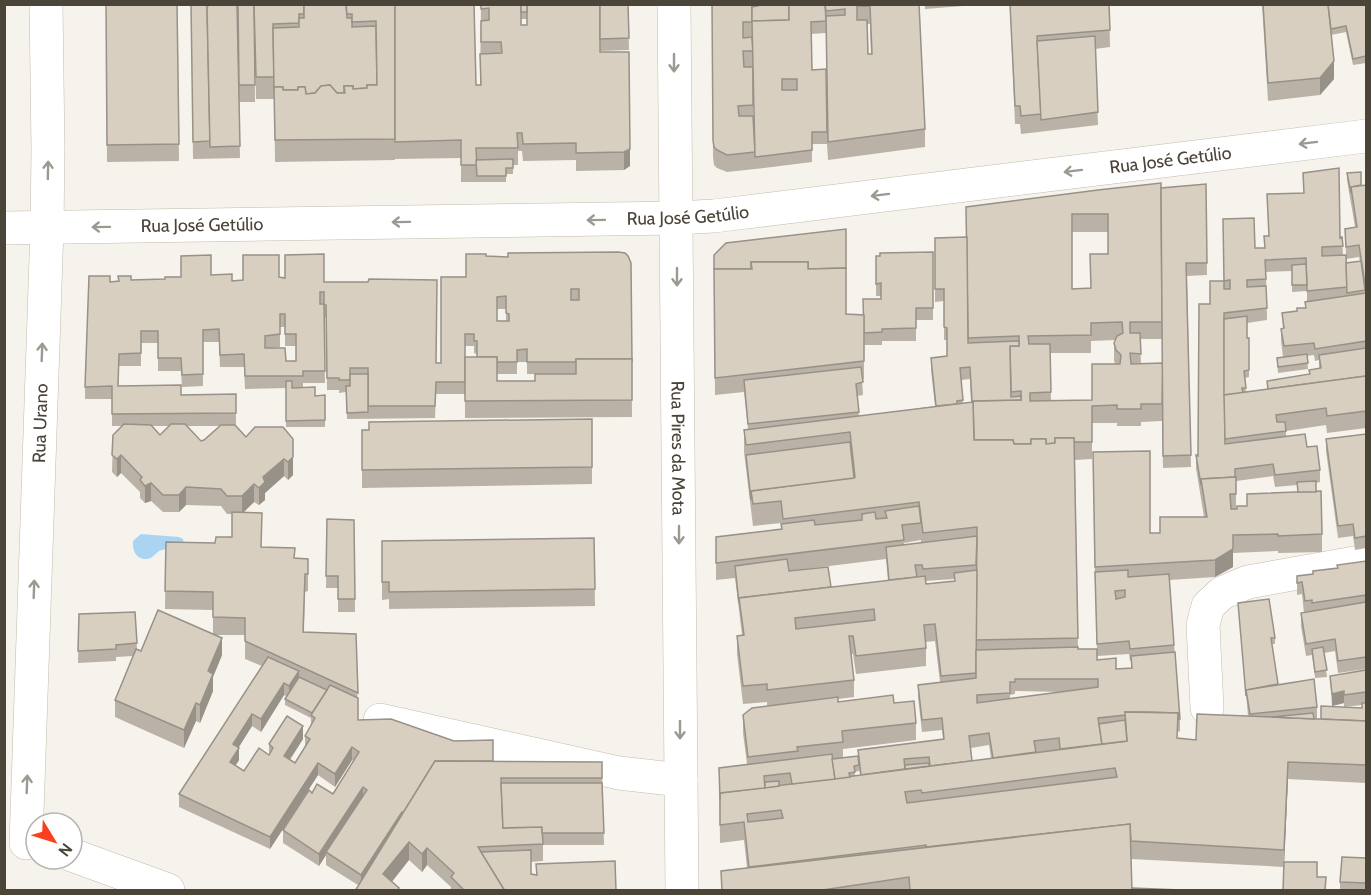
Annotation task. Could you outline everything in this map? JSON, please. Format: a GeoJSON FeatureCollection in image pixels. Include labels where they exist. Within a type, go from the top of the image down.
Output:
{"type":"FeatureCollection","features":[{"type":"Feature","properties":{"kind":"street","name":"Rua Urano"},"geometry":{"type":"LineString","coordinates":[[22,842],[47,228],[46,4]]}},
{"type":"Feature","properties":{"kind":"street","name":"Rua Pires da Mota"},"geometry":{"type":"LineString","coordinates":[[674,4],[682,891]]}},
{"type":"Feature","properties":{"kind":"street","name":"Rua José Getúlio"},"geometry":{"type":"LineString","coordinates":[[4,228],[676,218],[725,214],[1366,136]]}},
{"type":"Feature","properties":{"kind":"street"},"geometry":{"type":"LineString","coordinates":[[1207,708],[1203,624],[1208,606],[1222,593],[1248,582],[1366,561]]}},
{"type":"Feature","properties":{"kind":"street"},"geometry":{"type":"LineString","coordinates":[[380,720],[618,773],[681,780]]}},
{"type":"Feature","properties":{"kind":"street"},"geometry":{"type":"LineString","coordinates":[[84,860],[168,891]]}},
{"type":"Feature","properties":{"kind":"water"},"geometry":{"type":"Polygon","coordinates":[[[141,534],[179,537],[183,539],[184,546],[162,550],[150,558],[143,559],[135,553],[133,544],[133,541],[141,534]]]}},
{"type":"Feature","properties":{"kind":"building"},"geometry":{"type":"Polygon","coordinates":[[[106,4],[177,4],[179,144],[107,145],[106,4]]]}},
{"type":"Feature","properties":{"kind":"building"},"geometry":{"type":"Polygon","coordinates":[[[191,4],[207,4],[210,141],[193,142],[191,4]]]}},
{"type":"Feature","properties":{"kind":"building"},"geometry":{"type":"Polygon","coordinates":[[[210,4],[237,5],[240,146],[210,147],[207,7],[210,4]]]}},
{"type":"Feature","properties":{"kind":"building"},"geometry":{"type":"Polygon","coordinates":[[[238,4],[254,4],[255,85],[239,85],[238,4]]]}},
{"type":"Feature","properties":{"kind":"building"},"geometry":{"type":"Polygon","coordinates":[[[254,4],[304,4],[304,14],[299,14],[299,23],[273,24],[274,77],[256,77],[254,4]]]}},
{"type":"Feature","properties":{"kind":"building"},"geometry":{"type":"Polygon","coordinates":[[[304,4],[346,4],[347,18],[352,18],[352,27],[376,26],[377,85],[353,89],[353,86],[344,86],[344,93],[337,93],[330,85],[321,86],[315,93],[306,94],[305,87],[298,87],[298,90],[283,90],[283,87],[274,87],[274,91],[273,28],[299,27],[299,18],[304,18],[304,4]]]}},
{"type":"Feature","properties":{"kind":"building"},"geometry":{"type":"Polygon","coordinates":[[[346,4],[395,4],[395,139],[275,140],[274,87],[283,87],[283,90],[298,90],[298,87],[305,87],[306,94],[315,93],[321,86],[330,85],[337,93],[345,93],[344,86],[353,86],[353,89],[377,85],[376,21],[352,22],[352,14],[347,14],[346,4]]]}},
{"type":"Feature","properties":{"kind":"building"},"geometry":{"type":"Polygon","coordinates":[[[395,4],[474,4],[476,85],[481,85],[480,54],[502,53],[501,42],[481,42],[481,21],[489,20],[489,8],[481,9],[481,4],[521,4],[521,25],[527,25],[527,4],[600,4],[600,52],[629,52],[630,149],[624,152],[576,153],[576,143],[523,144],[522,133],[517,133],[518,148],[476,148],[477,165],[461,165],[461,140],[395,142],[395,4]]]}},
{"type":"Feature","properties":{"kind":"building"},"geometry":{"type":"Polygon","coordinates":[[[521,4],[527,4],[527,12],[521,12],[521,4]]]}},
{"type":"Feature","properties":{"kind":"building"},"geometry":{"type":"Polygon","coordinates":[[[600,4],[628,4],[629,38],[600,39],[600,4]]]}},
{"type":"Feature","properties":{"kind":"building"},"geometry":{"type":"Polygon","coordinates":[[[712,4],[752,4],[752,22],[743,22],[743,38],[752,37],[753,51],[743,51],[744,67],[753,67],[753,105],[738,106],[739,116],[753,116],[755,152],[727,155],[714,147],[712,4]]]}},
{"type":"Feature","properties":{"kind":"building"},"geometry":{"type":"Polygon","coordinates":[[[766,4],[789,4],[789,20],[752,21],[752,7],[766,4]]]}},
{"type":"Feature","properties":{"kind":"building"},"geometry":{"type":"Polygon","coordinates":[[[789,4],[825,4],[826,21],[811,22],[812,70],[826,69],[827,132],[812,132],[812,150],[755,157],[752,21],[789,20],[789,4]],[[782,79],[782,90],[797,90],[797,79],[782,79]]]}},
{"type":"Feature","properties":{"kind":"building"},"geometry":{"type":"Polygon","coordinates":[[[825,4],[919,4],[925,129],[828,142],[826,16],[845,15],[845,9],[826,11],[825,4]],[[857,6],[857,20],[867,20],[868,54],[872,54],[870,6],[857,6]]]}},
{"type":"Feature","properties":{"kind":"building"},"geometry":{"type":"Polygon","coordinates":[[[1010,4],[1109,4],[1110,30],[1037,36],[1041,114],[1021,116],[1020,106],[1015,106],[1010,4]]]}},
{"type":"Feature","properties":{"kind":"building"},"geometry":{"type":"Polygon","coordinates":[[[1263,4],[1328,4],[1334,61],[1320,78],[1268,83],[1263,4]]]}},
{"type":"Feature","properties":{"kind":"building"},"geometry":{"type":"Polygon","coordinates":[[[1328,4],[1366,4],[1366,56],[1353,59],[1346,26],[1331,29],[1328,4]]]}},
{"type":"Feature","properties":{"kind":"building"},"geometry":{"type":"Polygon","coordinates":[[[1095,36],[1098,112],[1041,120],[1037,41],[1095,36]]]}},
{"type":"Feature","properties":{"kind":"building"},"geometry":{"type":"Polygon","coordinates":[[[513,159],[513,168],[506,168],[506,176],[477,176],[476,160],[513,159]]]}},
{"type":"Feature","properties":{"kind":"building"},"geometry":{"type":"Polygon","coordinates":[[[1339,168],[1340,238],[1342,237],[1343,246],[1322,247],[1322,256],[1346,255],[1347,287],[1307,291],[1306,258],[1265,260],[1266,279],[1247,280],[1247,287],[1266,286],[1267,308],[1224,313],[1225,444],[1305,434],[1307,447],[1317,446],[1320,470],[1275,475],[1273,464],[1235,469],[1235,477],[1201,479],[1201,485],[1196,455],[1198,456],[1199,304],[1210,304],[1210,281],[1224,281],[1223,219],[1254,218],[1255,248],[1265,248],[1264,236],[1269,236],[1267,194],[1304,193],[1303,173],[1339,168]],[[1230,280],[1224,281],[1224,289],[1230,289],[1230,280]]]}},
{"type":"Feature","properties":{"kind":"building"},"geometry":{"type":"Polygon","coordinates":[[[1361,172],[1361,185],[1351,187],[1351,193],[1347,173],[1361,172]]]}},
{"type":"Feature","properties":{"kind":"building"},"geometry":{"type":"Polygon","coordinates":[[[1161,183],[1162,322],[1130,322],[1130,333],[1140,333],[1141,354],[1130,353],[1131,364],[1163,363],[1162,404],[1141,404],[1141,409],[1117,409],[1117,405],[1092,406],[1092,442],[1074,442],[1074,438],[1055,438],[1055,443],[1046,444],[1046,439],[1031,439],[1031,444],[1014,444],[1013,440],[974,440],[973,401],[1021,400],[1021,391],[1011,392],[1010,346],[1019,346],[1019,336],[968,338],[966,207],[1161,183]],[[1072,214],[1072,289],[1091,288],[1090,254],[1108,254],[1108,214],[1072,214]],[[1122,322],[1091,323],[1091,335],[1028,336],[1029,344],[1050,344],[1051,392],[1030,393],[1030,401],[1092,400],[1092,364],[1120,364],[1121,355],[1114,343],[1117,336],[1123,333],[1122,322]]]}},
{"type":"Feature","properties":{"kind":"building"},"geometry":{"type":"Polygon","coordinates":[[[1206,184],[1207,263],[1186,263],[1191,455],[1163,456],[1161,188],[1206,184]]]}},
{"type":"Feature","properties":{"kind":"building"},"geometry":{"type":"Polygon","coordinates":[[[1366,185],[1365,284],[1359,245],[1346,247],[1345,229],[1357,227],[1351,187],[1366,185]]]}},
{"type":"Feature","properties":{"kind":"building"},"geometry":{"type":"Polygon","coordinates":[[[846,229],[846,268],[808,269],[808,262],[751,262],[751,269],[714,269],[714,255],[726,243],[846,229]]]}},
{"type":"Feature","properties":{"kind":"building"},"geometry":{"type":"Polygon","coordinates":[[[967,237],[968,343],[1019,341],[1019,346],[1010,346],[1011,397],[1021,396],[1021,400],[972,402],[970,367],[960,368],[963,400],[957,401],[957,404],[936,406],[931,358],[947,356],[947,328],[944,327],[944,289],[935,289],[935,238],[967,237]]]}},
{"type":"Feature","properties":{"kind":"building"},"geometry":{"type":"Polygon","coordinates":[[[933,252],[933,308],[916,308],[916,328],[882,329],[882,332],[864,333],[863,299],[881,299],[881,283],[876,284],[876,256],[880,256],[880,253],[933,252]]]}},
{"type":"Feature","properties":{"kind":"building"},"geometry":{"type":"Polygon","coordinates":[[[508,253],[625,253],[631,263],[632,359],[527,362],[527,349],[517,350],[517,362],[497,362],[497,357],[477,357],[477,341],[474,341],[474,334],[465,334],[465,382],[436,382],[435,406],[368,406],[368,368],[350,368],[350,380],[327,378],[326,305],[324,305],[325,371],[303,371],[303,376],[245,376],[244,354],[220,355],[219,329],[203,330],[203,374],[182,375],[181,358],[158,358],[158,331],[141,331],[141,353],[119,354],[118,386],[181,385],[181,395],[236,394],[236,413],[112,414],[112,386],[85,387],[89,276],[110,276],[110,282],[119,281],[118,276],[131,276],[131,280],[181,277],[181,256],[211,255],[211,275],[232,274],[232,281],[243,280],[243,255],[279,255],[279,277],[285,278],[285,255],[324,254],[324,282],[368,282],[369,279],[437,280],[436,363],[441,363],[441,277],[466,277],[466,254],[508,257],[508,253]],[[571,289],[571,300],[579,300],[579,289],[571,289]],[[320,292],[320,304],[324,304],[324,292],[320,292]],[[506,296],[497,297],[497,321],[509,321],[509,314],[506,313],[506,296]],[[280,314],[280,334],[265,336],[265,348],[285,348],[286,361],[296,361],[296,334],[285,334],[285,314],[280,314]]]}},
{"type":"Feature","properties":{"kind":"building"},"geometry":{"type":"Polygon","coordinates":[[[1361,261],[1365,290],[1347,293],[1346,263],[1361,261]]]}},
{"type":"Feature","properties":{"kind":"building"},"geometry":{"type":"Polygon","coordinates":[[[751,262],[808,262],[808,269],[846,268],[846,314],[864,315],[864,361],[715,378],[714,269],[752,269],[751,262]]]}},
{"type":"Feature","properties":{"kind":"building"},"geometry":{"type":"Polygon","coordinates":[[[1306,264],[1307,285],[1292,285],[1292,265],[1306,264]]]}},
{"type":"Feature","properties":{"kind":"building"},"geometry":{"type":"Polygon","coordinates":[[[1366,293],[1366,341],[1315,349],[1314,343],[1284,346],[1281,329],[1284,328],[1282,313],[1297,311],[1297,308],[1306,308],[1305,302],[1366,293]]]}},
{"type":"Feature","properties":{"kind":"building"},"geometry":{"type":"Polygon","coordinates":[[[1247,316],[1249,370],[1244,371],[1246,388],[1242,388],[1243,393],[1224,395],[1224,319],[1247,316]]]}},
{"type":"Feature","properties":{"kind":"building"},"geometry":{"type":"Polygon","coordinates":[[[1366,348],[1366,376],[1268,389],[1267,381],[1310,374],[1309,370],[1321,368],[1319,355],[1366,348]]]}},
{"type":"Feature","properties":{"kind":"building"},"geometry":{"type":"Polygon","coordinates":[[[1307,354],[1308,363],[1278,367],[1277,358],[1307,354]]]}},
{"type":"Feature","properties":{"kind":"building"},"geometry":{"type":"Polygon","coordinates":[[[465,357],[497,357],[497,381],[535,381],[535,374],[576,374],[576,359],[632,359],[632,400],[465,401],[465,357]]]}},
{"type":"Feature","properties":{"kind":"building"},"geometry":{"type":"Polygon","coordinates":[[[861,367],[863,382],[856,384],[859,412],[748,424],[744,380],[861,367]]]}},
{"type":"Feature","properties":{"kind":"building"},"geometry":{"type":"Polygon","coordinates":[[[350,374],[368,374],[368,412],[347,413],[346,386],[350,386],[350,374]]]}},
{"type":"Feature","properties":{"kind":"building"},"geometry":{"type":"Polygon","coordinates":[[[1366,376],[1366,411],[1327,416],[1326,408],[1276,415],[1277,422],[1285,422],[1286,431],[1225,439],[1224,395],[1366,376]]]}},
{"type":"Feature","properties":{"kind":"building"},"geometry":{"type":"Polygon","coordinates":[[[286,381],[292,381],[292,388],[315,387],[315,396],[325,395],[325,420],[286,421],[286,381]]]}},
{"type":"Feature","properties":{"kind":"building"},"geometry":{"type":"Polygon","coordinates":[[[973,402],[974,440],[1013,440],[1014,444],[1031,444],[1031,439],[1046,439],[1046,444],[1055,443],[1055,438],[1074,438],[1078,638],[976,640],[977,527],[923,533],[919,502],[783,519],[781,501],[753,504],[751,491],[855,477],[850,432],[746,445],[744,430],[973,402]]]}},
{"type":"Feature","properties":{"kind":"building"},"geometry":{"type":"Polygon","coordinates":[[[592,419],[592,467],[362,470],[362,430],[369,430],[369,422],[592,419]]]}},
{"type":"Feature","properties":{"kind":"building"},"geometry":{"type":"Polygon","coordinates":[[[124,424],[151,425],[160,435],[171,424],[185,424],[201,441],[221,425],[235,425],[246,437],[255,427],[283,427],[293,439],[293,457],[288,462],[284,459],[263,477],[265,482],[259,488],[254,484],[242,496],[227,496],[221,489],[186,487],[179,495],[163,495],[151,483],[145,486],[140,480],[142,477],[121,455],[117,459],[112,455],[113,435],[124,424]]]}},
{"type":"Feature","properties":{"kind":"building"},"geometry":{"type":"Polygon","coordinates":[[[1366,434],[1366,536],[1355,538],[1353,524],[1338,526],[1326,439],[1366,434]]]}},
{"type":"Feature","properties":{"kind":"building"},"geometry":{"type":"Polygon","coordinates":[[[850,442],[854,478],[751,491],[751,500],[746,455],[850,442]]]}},
{"type":"Feature","properties":{"kind":"building"},"geometry":{"type":"Polygon","coordinates":[[[1150,451],[1150,533],[1160,533],[1160,517],[1207,517],[1201,479],[1236,477],[1236,494],[1230,494],[1231,509],[1237,509],[1237,506],[1247,506],[1247,494],[1321,491],[1322,534],[1233,535],[1233,549],[1215,560],[1095,567],[1093,452],[1150,451]]]}},
{"type":"Feature","properties":{"kind":"building"},"geometry":{"type":"Polygon","coordinates":[[[1316,481],[1316,492],[1298,492],[1297,482],[1316,481]]]}},
{"type":"Feature","properties":{"kind":"building"},"geometry":{"type":"Polygon","coordinates":[[[919,506],[921,523],[902,525],[904,540],[716,563],[716,537],[782,529],[781,524],[814,520],[815,525],[862,520],[862,514],[875,512],[876,519],[887,518],[885,511],[919,506]]]}},
{"type":"Feature","properties":{"kind":"building"},"geometry":{"type":"Polygon","coordinates":[[[232,512],[262,513],[261,547],[295,548],[294,558],[308,559],[308,574],[305,574],[303,632],[356,634],[358,693],[245,641],[245,618],[213,617],[213,592],[165,591],[166,542],[215,543],[216,537],[232,537],[232,512]]]}},
{"type":"Feature","properties":{"kind":"building"},"geometry":{"type":"Polygon","coordinates":[[[327,519],[354,520],[355,599],[338,599],[338,576],[326,576],[327,519]]]}},
{"type":"Feature","properties":{"kind":"building"},"geometry":{"type":"Polygon","coordinates":[[[977,536],[976,565],[923,569],[922,565],[915,565],[917,577],[889,580],[886,547],[977,536]]]}},
{"type":"Feature","properties":{"kind":"building"},"geometry":{"type":"Polygon","coordinates":[[[594,538],[595,589],[389,592],[389,582],[382,582],[382,541],[594,538]]]}},
{"type":"Feature","properties":{"kind":"building"},"geometry":{"type":"Polygon","coordinates":[[[787,559],[789,571],[828,567],[831,587],[739,598],[739,603],[735,566],[787,559]]]}},
{"type":"Feature","properties":{"kind":"building"},"geometry":{"type":"Polygon","coordinates":[[[1366,561],[1366,595],[1312,603],[1312,600],[1305,601],[1302,582],[1297,583],[1297,576],[1313,574],[1313,571],[1338,568],[1337,565],[1366,561]]]}},
{"type":"Feature","properties":{"kind":"building"},"geometry":{"type":"Polygon","coordinates":[[[977,570],[976,673],[941,676],[935,624],[924,625],[926,648],[856,656],[853,636],[849,636],[854,680],[767,690],[767,684],[743,686],[737,636],[744,635],[739,598],[925,576],[926,584],[955,581],[954,573],[977,570]],[[874,609],[795,618],[796,629],[875,620],[874,609]]]}},
{"type":"Feature","properties":{"kind":"building"},"geometry":{"type":"Polygon","coordinates":[[[1128,570],[1128,577],[1169,574],[1174,645],[1130,649],[1129,641],[1097,644],[1095,572],[1128,570]],[[1125,590],[1115,591],[1116,599],[1125,597],[1125,590]]]}},
{"type":"Feature","properties":{"kind":"building"},"geometry":{"type":"Polygon","coordinates":[[[1269,599],[1275,638],[1271,638],[1278,684],[1246,690],[1246,696],[1238,603],[1269,599]]]}},
{"type":"Feature","properties":{"kind":"building"},"geometry":{"type":"Polygon","coordinates":[[[1366,602],[1366,657],[1338,661],[1335,639],[1306,644],[1301,613],[1366,602]]]}},
{"type":"Feature","properties":{"kind":"building"},"geometry":{"type":"Polygon","coordinates":[[[158,610],[222,638],[208,671],[213,674],[200,705],[196,703],[184,730],[115,700],[136,649],[141,651],[158,610]]]}},
{"type":"Feature","properties":{"kind":"building"},"geometry":{"type":"Polygon","coordinates":[[[135,612],[137,643],[116,645],[116,649],[78,651],[79,614],[135,612]]]}},
{"type":"Feature","properties":{"kind":"building"},"geometry":{"type":"Polygon","coordinates":[[[1078,647],[1078,649],[1097,649],[1097,660],[1116,658],[1116,669],[1132,668],[1131,656],[1175,652],[1180,719],[1178,719],[1178,713],[1125,712],[1126,715],[1098,718],[1102,744],[1060,749],[1059,738],[1034,741],[1036,752],[993,758],[989,733],[969,736],[972,761],[930,766],[929,757],[904,759],[905,769],[861,775],[858,750],[944,739],[942,718],[922,720],[918,685],[976,678],[976,650],[1078,647]],[[1015,679],[1015,682],[1010,682],[1010,693],[977,695],[977,703],[1098,687],[1098,679],[1015,679]]]}},
{"type":"Feature","properties":{"kind":"building"},"geometry":{"type":"Polygon","coordinates":[[[1323,647],[1327,670],[1315,672],[1312,649],[1323,647]]]}},
{"type":"Feature","properties":{"kind":"building"},"geometry":{"type":"Polygon","coordinates":[[[268,657],[299,671],[289,686],[284,683],[261,719],[252,714],[233,744],[239,748],[230,762],[244,771],[259,748],[269,755],[273,748],[269,744],[287,716],[303,726],[284,756],[295,763],[310,739],[305,736],[315,718],[311,715],[330,685],[358,698],[358,720],[391,719],[454,741],[493,740],[493,761],[435,761],[361,875],[326,852],[367,790],[363,787],[319,854],[283,830],[309,790],[312,793],[317,784],[333,794],[359,752],[352,747],[335,774],[318,763],[270,837],[179,794],[268,657]]]}},
{"type":"Feature","properties":{"kind":"building"},"geometry":{"type":"Polygon","coordinates":[[[1366,670],[1366,692],[1344,695],[1344,691],[1332,694],[1330,676],[1366,670]]]}},
{"type":"Feature","properties":{"kind":"building"},"geometry":{"type":"Polygon","coordinates":[[[299,677],[327,690],[312,713],[285,699],[299,677]]]}},
{"type":"Feature","properties":{"kind":"building"},"geometry":{"type":"Polygon","coordinates":[[[1314,679],[1317,707],[1250,714],[1246,690],[1314,679]]]}},
{"type":"Feature","properties":{"kind":"building"},"geometry":{"type":"Polygon","coordinates":[[[893,695],[894,703],[914,701],[916,723],[842,731],[843,742],[797,747],[798,751],[748,757],[743,715],[752,708],[838,697],[838,702],[893,695]]]}},
{"type":"Feature","properties":{"kind":"building"},"geometry":{"type":"Polygon","coordinates":[[[1362,703],[1366,703],[1366,721],[1321,719],[1321,706],[1362,708],[1362,703]]]}},
{"type":"Feature","properties":{"kind":"building"},"geometry":{"type":"Polygon","coordinates":[[[1125,712],[1178,713],[1177,738],[1196,740],[1197,714],[1366,721],[1366,765],[1288,762],[1284,850],[1131,841],[1130,824],[926,847],[926,845],[749,867],[744,822],[720,825],[720,793],[1127,741],[1125,712]],[[1115,768],[922,793],[921,790],[905,792],[907,803],[1117,777],[1115,768]],[[781,810],[747,814],[748,822],[783,818],[781,810]]]}},
{"type":"Feature","properties":{"kind":"building"},"geometry":{"type":"Polygon","coordinates":[[[1313,713],[1314,719],[1272,717],[1313,713]]]}},
{"type":"Feature","properties":{"kind":"building"},"geometry":{"type":"Polygon","coordinates":[[[1125,720],[1127,741],[1102,744],[1099,724],[1125,720]]]}},
{"type":"Feature","properties":{"kind":"building"},"geometry":{"type":"Polygon","coordinates":[[[832,754],[835,779],[792,784],[790,773],[764,776],[765,788],[720,793],[720,799],[719,768],[832,754]]]}},
{"type":"Feature","properties":{"kind":"building"},"geometry":{"type":"Polygon","coordinates":[[[858,756],[859,765],[854,766],[855,772],[849,773],[850,777],[835,779],[832,759],[858,756]]]}},
{"type":"Feature","properties":{"kind":"building"},"geometry":{"type":"Polygon","coordinates":[[[435,761],[602,762],[602,778],[501,778],[503,828],[542,827],[543,844],[478,847],[505,891],[465,891],[451,877],[454,873],[427,848],[422,854],[409,842],[383,874],[399,888],[397,891],[355,891],[435,761]]]}},
{"type":"Feature","properties":{"kind":"building"},"geometry":{"type":"Polygon","coordinates":[[[929,763],[929,766],[905,769],[905,765],[929,763]]]}},
{"type":"Feature","properties":{"kind":"building"},"geometry":{"type":"Polygon","coordinates":[[[779,781],[779,786],[765,788],[765,782],[779,781]]]}},
{"type":"Feature","properties":{"kind":"building"},"geometry":{"type":"Polygon","coordinates":[[[501,783],[602,783],[604,833],[542,833],[542,827],[503,828],[501,783]]]}},
{"type":"Feature","properties":{"kind":"building"},"geometry":{"type":"Polygon","coordinates":[[[1130,824],[1132,891],[910,891],[909,877],[816,891],[722,891],[721,871],[1130,824]]]}},
{"type":"Feature","properties":{"kind":"building"},"geometry":{"type":"Polygon","coordinates":[[[531,850],[531,874],[537,875],[536,864],[615,861],[616,891],[505,891],[481,852],[531,850]]]}},
{"type":"Feature","properties":{"kind":"building"},"geometry":{"type":"Polygon","coordinates":[[[1342,857],[1366,858],[1366,883],[1340,882],[1342,857]]]}},
{"type":"Feature","properties":{"kind":"building"},"geometry":{"type":"Polygon","coordinates":[[[1284,862],[1317,862],[1317,877],[1326,877],[1325,891],[1283,891],[1284,862]]]}},
{"type":"Feature","properties":{"kind":"building"},"geometry":{"type":"Polygon","coordinates":[[[1132,888],[1205,891],[1132,891],[1132,888]]]}}]}
